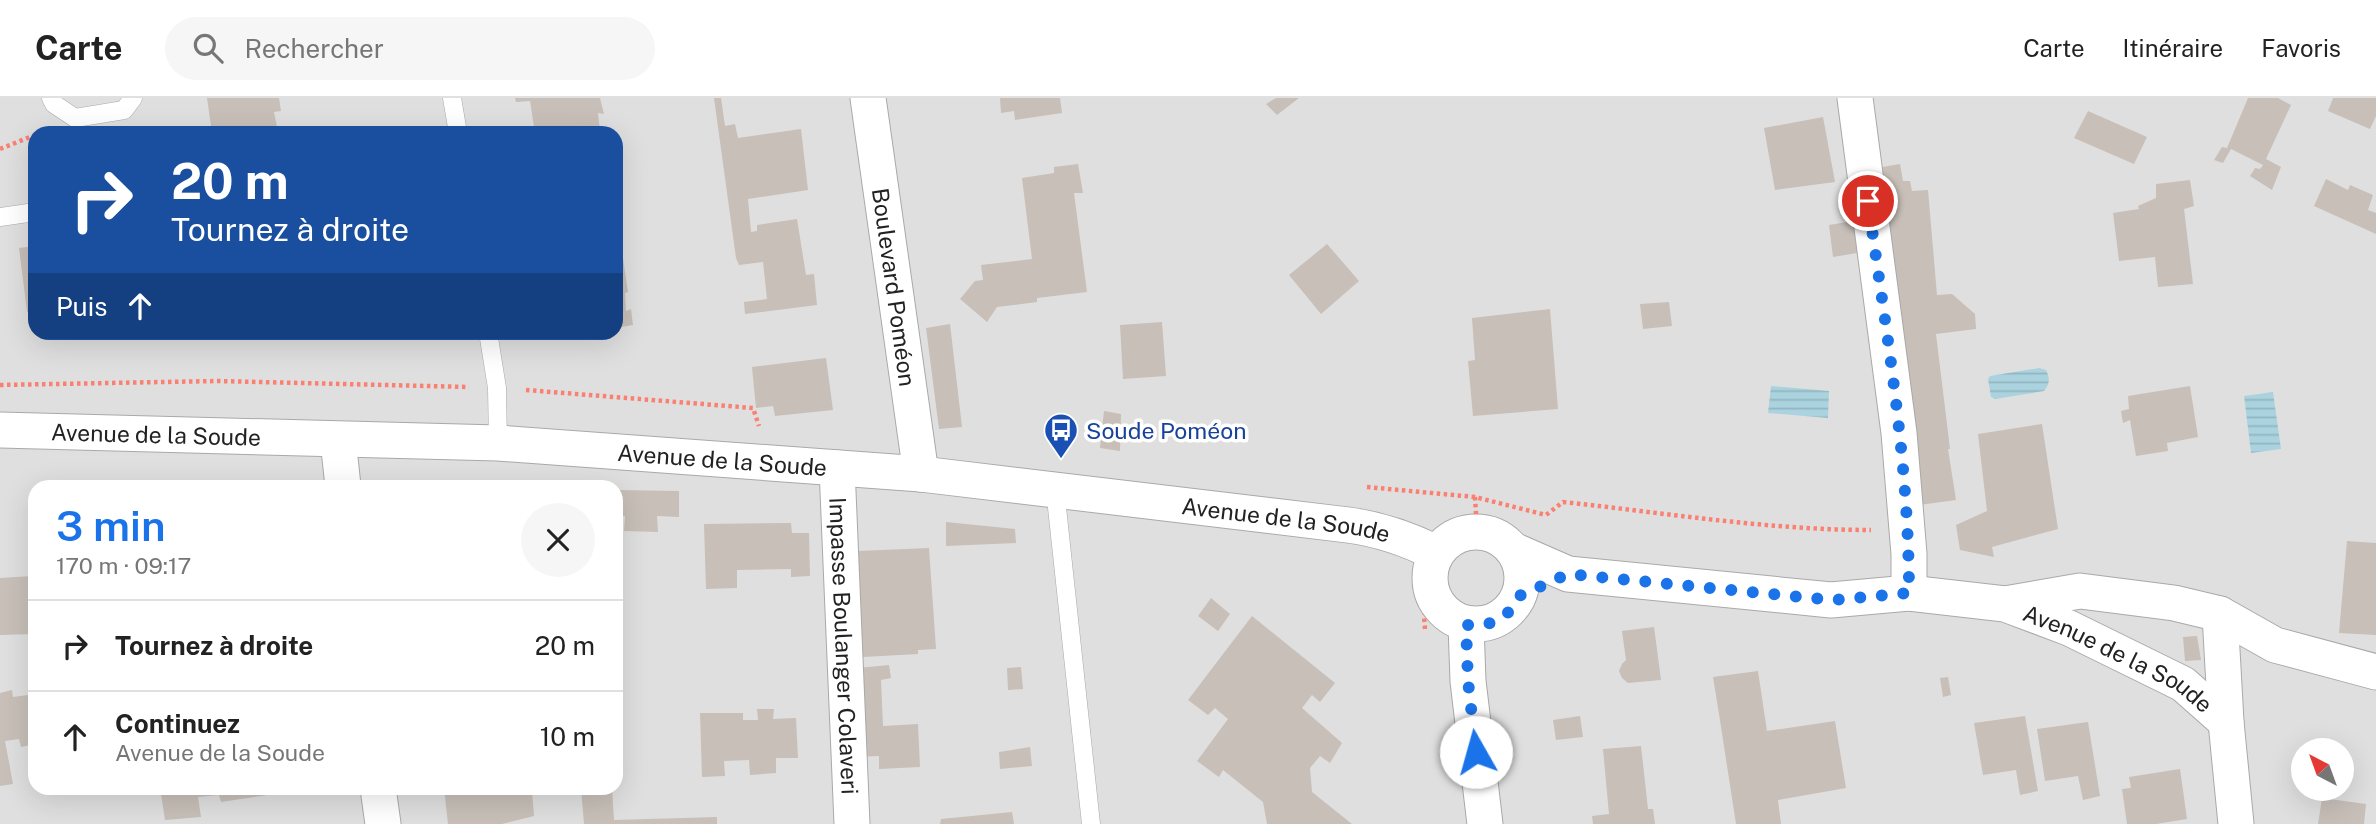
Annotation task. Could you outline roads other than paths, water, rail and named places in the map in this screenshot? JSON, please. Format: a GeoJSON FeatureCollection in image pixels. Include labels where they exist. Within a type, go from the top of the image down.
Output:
{"type":"FeatureCollection","features":[{"type":"Feature","properties":{"kind":"street","name":"Boulevard Poméon"},"geometry":{"type":"LineString","coordinates":[[868,98],[921,474]]}},
{"type":"Feature","properties":{"kind":"street"},"geometry":{"type":"LineString","coordinates":[[1854,98],[1899,433],[1909,554],[1909,593]]}},
{"type":"Feature","properties":{"kind":"street","name":"Avenue de la Soude"},"geometry":{"type":"LineString","coordinates":[[0,430],[498,443],[921,474],[1370,528],[1412,541],[1436,553]]}},
{"type":"Feature","properties":{"kind":"street"},"geometry":{"type":"LineString","coordinates":[[338,440],[342,480]]}},
{"type":"Feature","properties":{"kind":"street","name":"Impasse Boulanger Colaveri"},"geometry":{"type":"LineString","coordinates":[[837,468],[852,824]]}},
{"type":"Feature","properties":{"kind":"street"},"geometry":{"type":"LineString","coordinates":[[1476,531],[1503,540],[1513,550],[1522,572],[1519,596],[1507,614],[1488,624],[1466,625],[1446,615],[1432,597],[1429,575],[1436,553],[1447,541],[1476,531]]}},
{"type":"Feature","properties":{"kind":"street","name":"Avenue de la Soude"},"geometry":{"type":"LineString","coordinates":[[1513,550],[1568,574],[1832,600],[1909,593],[2005,604],[2068,628],[2183,684],[2226,722]]}},
{"type":"Feature","properties":{"kind":"street","name":"Avenue de la Soude"},"geometry":{"type":"LineString","coordinates":[[1519,596],[1568,574]]}},
{"type":"Feature","properties":{"kind":"street","name":"Avenue de la Soude"},"geometry":{"type":"LineString","coordinates":[[2005,604],[2080,591],[2174,603],[2220,614],[2275,645],[2376,672]]}},
{"type":"Feature","properties":{"kind":"street"},"geometry":{"type":"LineString","coordinates":[[2220,614],[2226,722],[2236,824]]}},
{"type":"Feature","properties":{"kind":"street"},"geometry":{"type":"LineString","coordinates":[[1466,625],[1468,681],[1485,824]]}},
{"type":"Feature","properties":{"kind":"street"},"geometry":{"type":"LineString","coordinates":[[379,795],[383,824]]}},
{"type":"Feature","properties":{"kind":"lane"},"geometry":{"type":"LineString","coordinates":[[51,98],[54,104],[75,118],[124,110],[133,98]]}},
{"type":"Feature","properties":{"kind":"lane"},"geometry":{"type":"LineString","coordinates":[[453,98],[457,126]]}},
{"type":"Feature","properties":{"kind":"lane"},"geometry":{"type":"LineString","coordinates":[[0,217],[28,213]]}},
{"type":"Feature","properties":{"kind":"lane"},"geometry":{"type":"LineString","coordinates":[[489,340],[497,388],[498,443]]}},
{"type":"Feature","properties":{"kind":"lane"},"geometry":{"type":"LineString","coordinates":[[1055,489],[1091,824]]}},
{"type":"Feature","properties":{"kind":"water"},"geometry":{"type":"Polygon","coordinates":[[[2039,368],[2046,370],[2048,376],[2044,391],[1995,399],[1991,397],[1988,379],[1990,376],[2039,368]]]}},
{"type":"Feature","properties":{"kind":"water"},"geometry":{"type":"Polygon","coordinates":[[[1771,386],[1829,391],[1828,418],[1768,413],[1771,386]]]}},
{"type":"Feature","properties":{"kind":"water"},"geometry":{"type":"Polygon","coordinates":[[[2273,392],[2281,449],[2251,453],[2244,396],[2273,392]]]}},
{"type":"Feature","properties":{"kind":"place","name":"Soude Poméon"},"geometry":{"type":"Point","coordinates":[1061,460]}}]}
